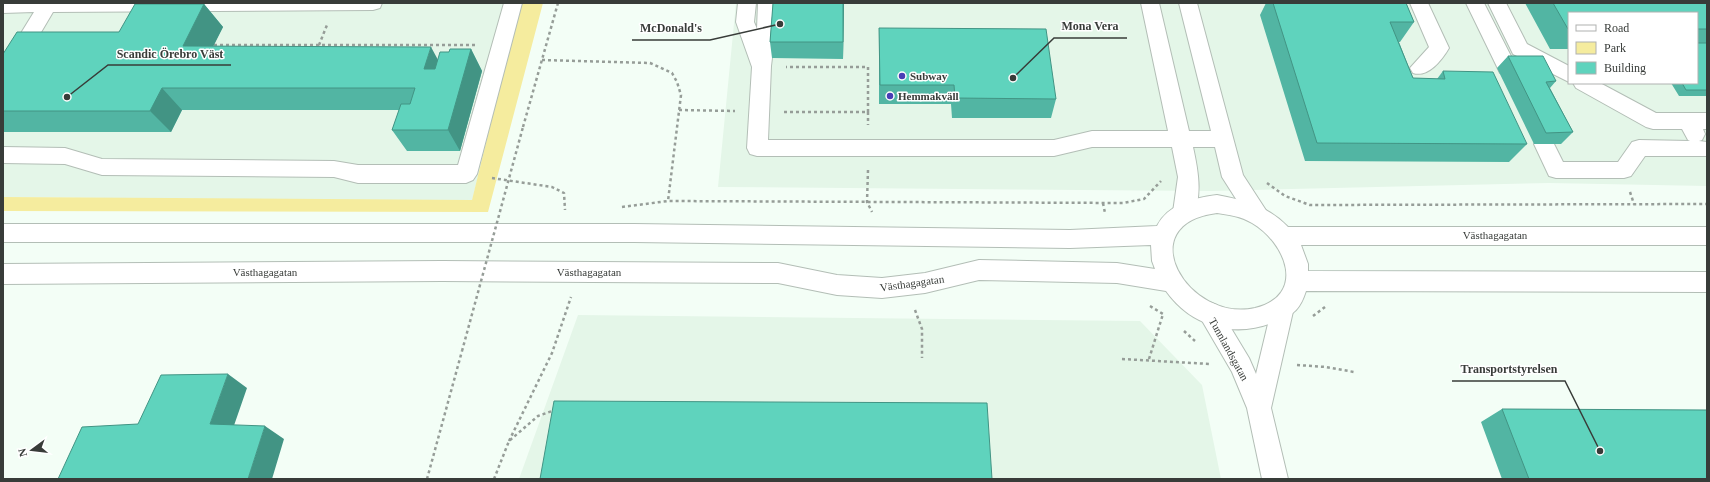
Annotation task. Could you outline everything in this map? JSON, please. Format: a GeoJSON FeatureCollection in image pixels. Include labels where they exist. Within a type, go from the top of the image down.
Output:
{"type":"FeatureCollection","features":[{"type":"Feature","properties":{"kind":"main road"},"geometry":{"type":"LineString","coordinates":[[3,6],[373,3]]}},
{"type":"Feature","properties":{"kind":"main road"},"geometry":{"type":"LineString","coordinates":[[3,155],[65,156],[102,167],[334,169],[358,174],[466,174],[513,3]]}},
{"type":"Feature","properties":{"kind":"main road"},"geometry":{"type":"LineString","coordinates":[[747,3],[745,22],[762,67]]}},
{"type":"Feature","properties":{"kind":"main road"},"geometry":{"type":"LineString","coordinates":[[767,3],[767,26],[762,67],[757,148],[1054,148],[1092,139],[1222,139]]}},
{"type":"Feature","properties":{"kind":"main road"},"geometry":{"type":"LineString","coordinates":[[1150,3],[1189,177],[1184,212]]}},
{"type":"Feature","properties":{"kind":"main road"},"geometry":{"type":"LineString","coordinates":[[1188,3],[1233,177],[1258,215]]}},
{"type":"Feature","properties":{"kind":"main road"},"geometry":{"type":"LineString","coordinates":[[1419,3],[1439,48],[1420,68]]}},
{"type":"Feature","properties":{"kind":"main road"},"geometry":{"type":"LineString","coordinates":[[1497,3],[1520,49],[1568,74]]}},
{"type":"Feature","properties":{"kind":"main road"},"geometry":{"type":"LineString","coordinates":[[11,55],[48,5]]}},
{"type":"Feature","properties":{"kind":"main road"},"geometry":{"type":"LineString","coordinates":[[1478,9],[1507,68]]}},
{"type":"Feature","properties":{"kind":"main road"},"geometry":{"type":"LineString","coordinates":[[1544,144],[1556,170],[1624,170],[1639,148],[1706,151],[1697,121],[1653,121],[1585,84]]}},
{"type":"Feature","properties":{"kind":"main road"},"geometry":{"type":"LineString","coordinates":[[1216,204],[1244,208],[1258,215],[1283,236],[1293,249],[1297,259],[1298,281],[1293,297],[1283,308],[1270,315],[1238,320],[1208,312],[1197,307],[1172,282],[1164,265],[1162,248],[1166,229],[1184,212],[1200,206],[1216,204]]}},
{"type":"Feature","properties":{"kind":"main road"},"geometry":{"type":"LineString","coordinates":[[3,233],[179,232],[288,234],[641,234],[1070,239],[1165,235]]}},
{"type":"Feature","properties":{"kind":"main road","name":"Västhagagatan"},"geometry":{"type":"LineString","coordinates":[[1283,236],[1707,236]]}},
{"type":"Feature","properties":{"kind":"main road","name":"Västhagagatan"},"geometry":{"type":"LineString","coordinates":[[3,274],[442,271],[778,273],[837,285],[882,288],[924,283],[979,270],[1117,273],[1172,282]]}},
{"type":"Feature","properties":{"kind":"main road"},"geometry":{"type":"LineString","coordinates":[[1298,281],[1707,282]]}},
{"type":"Feature","properties":{"kind":"main road","name":"Tunnlandsgatan"},"geometry":{"type":"LineString","coordinates":[[1259,408],[1283,308]]}},
{"type":"Feature","properties":{"kind":"main road","name":"Tunnlandsgatan"},"geometry":{"type":"LineString","coordinates":[[1208,312],[1241,366],[1259,408],[1275,479]]}},
{"type":"Feature","properties":{"kind":"path"},"geometry":{"type":"LineString","coordinates":[[427,479],[558,3]]}},
{"type":"Feature","properties":{"kind":"path"},"geometry":{"type":"LineString","coordinates":[[214,45],[501,45]]}},
{"type":"Feature","properties":{"kind":"path"},"geometry":{"type":"LineString","coordinates":[[326,51],[328,45]]}},
{"type":"Feature","properties":{"kind":"path"},"geometry":{"type":"LineString","coordinates":[[542,60],[650,64],[665,68],[675,75],[679,82],[681,95],[668,201]]}},
{"type":"Feature","properties":{"kind":"path"},"geometry":{"type":"LineString","coordinates":[[679,110],[868,112],[868,67],[762,67]]}},
{"type":"Feature","properties":{"kind":"path"},"geometry":{"type":"LineString","coordinates":[[466,174],[552,187],[564,193],[565,214]]}},
{"type":"Feature","properties":{"kind":"path"},"geometry":{"type":"LineString","coordinates":[[494,479],[509,441],[552,353],[571,296]]}},
{"type":"Feature","properties":{"kind":"path"},"geometry":{"type":"LineString","coordinates":[[1149,359],[1163,314]]}},
{"type":"Feature","properties":{"kind":"path"},"geometry":{"type":"LineString","coordinates":[[1122,359],[1149,359],[1210,364]]}},
{"type":"Feature","properties":{"kind":"path"},"geometry":{"type":"LineString","coordinates":[[1293,365],[1326,367],[1354,372]]}},
{"type":"Feature","properties":{"kind":"path"},"geometry":{"type":"LineString","coordinates":[[509,441],[538,416],[560,408]]}},
{"type":"Feature","properties":{"kind":"shaded area"},"geometry":{"type":"Polygon","coordinates":[[[3,3],[520,3],[472,201],[3,197],[3,3]]]}},
{"type":"Feature","properties":{"kind":"shaded area"},"geometry":{"type":"Polygon","coordinates":[[[736,3],[1707,3],[1707,186],[1549,183],[1211,191],[718,187],[736,3]]]}},
{"type":"Feature","properties":{"kind":"shaded area"},"geometry":{"type":"Polygon","coordinates":[[[578,315],[1140,321],[1202,385],[1221,479],[519,479],[578,315]]]}},
{"type":"Feature","properties":{"kind":"green space"},"geometry":{"type":"Polygon","coordinates":[[[520,3],[543,3],[488,212],[3,211],[3,197],[472,200],[520,3]]]}},
{"type":"Feature","properties":{"kind":"building"},"geometry":{"type":"Polygon","coordinates":[[[773,3],[843,3],[843,42],[770,42],[773,3]]]}},
{"type":"Feature","properties":{"kind":"building"},"geometry":{"type":"Polygon","coordinates":[[[1273,3],[1406,3],[1414,22],[1390,22],[1413,78],[1445,79],[1443,71],[1493,72],[1527,144],[1317,143],[1273,3]]]}},
{"type":"Feature","properties":{"kind":"building"},"geometry":{"type":"Polygon","coordinates":[[[1553,3],[1707,3],[1707,29],[1698,29],[1698,12],[1568,12],[1568,29],[1553,3]]]}},
{"type":"Feature","properties":{"kind":"building"},"geometry":{"type":"Polygon","coordinates":[[[135,4],[204,4],[183,46],[431,47],[424,69],[435,69],[440,52],[449,52],[450,49],[471,49],[448,130],[392,130],[401,104],[410,104],[415,88],[162,88],[150,111],[3,111],[3,54],[17,32],[119,32],[135,4]]]}},
{"type":"Feature","properties":{"kind":"building"},"geometry":{"type":"Polygon","coordinates":[[[879,28],[1046,29],[1056,99],[955,98],[954,85],[880,85],[879,28]]]}},
{"type":"Feature","properties":{"kind":"building"},"geometry":{"type":"Polygon","coordinates":[[[1698,43],[1707,43],[1707,90],[1686,90],[1683,84],[1698,84],[1698,43]]]}},
{"type":"Feature","properties":{"kind":"building"},"geometry":{"type":"Polygon","coordinates":[[[1508,56],[1543,56],[1556,81],[1546,82],[1573,132],[1546,133],[1508,56]]]}},
{"type":"Feature","properties":{"kind":"building"},"geometry":{"type":"Polygon","coordinates":[[[228,374],[210,424],[265,426],[248,479],[58,479],[82,427],[138,424],[161,375],[228,374]]]}},
{"type":"Feature","properties":{"kind":"building"},"geometry":{"type":"Polygon","coordinates":[[[554,401],[987,403],[992,479],[540,479],[554,401]]]}},
{"type":"Feature","properties":{"kind":"building"},"geometry":{"type":"Polygon","coordinates":[[[1502,409],[1707,410],[1707,479],[1529,479],[1502,409]]]}},
{"type":"Feature","properties":{"kind":"place","name":"McDonald's"},"geometry":{"type":"Point","coordinates":[780,24]}},
{"type":"Feature","properties":{"kind":"place","name":"Subway"},"geometry":{"type":"Point","coordinates":[902,76]}},
{"type":"Feature","properties":{"kind":"place","name":"Mona Vera"},"geometry":{"type":"Point","coordinates":[1013,78]}},
{"type":"Feature","properties":{"kind":"place","name":"Hemmakväll"},"geometry":{"type":"Point","coordinates":[890,96]}},
{"type":"Feature","properties":{"kind":"place","name":"Scandic Örebro Väst"},"geometry":{"type":"Point","coordinates":[67,97]}},
{"type":"Feature","properties":{"kind":"place","name":"Transportstyrelsen"},"geometry":{"type":"Point","coordinates":[1600,451]}}]}
